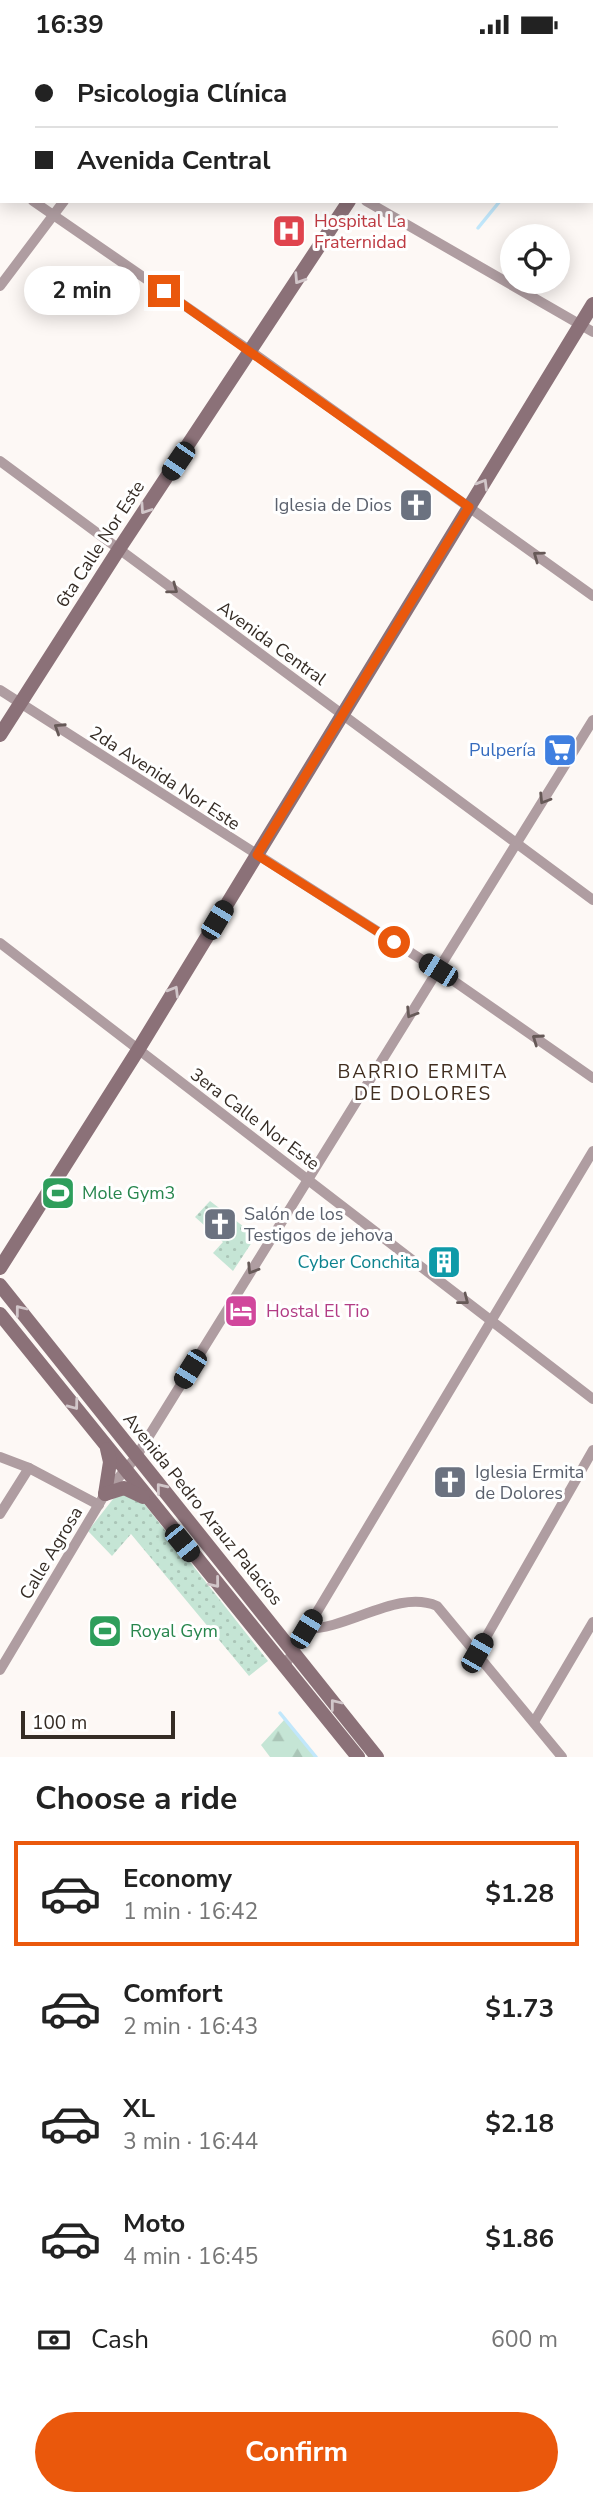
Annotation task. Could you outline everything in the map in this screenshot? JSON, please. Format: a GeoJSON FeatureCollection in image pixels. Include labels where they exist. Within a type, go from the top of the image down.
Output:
{"type":"FeatureCollection","features":[{"type":"Feature","properties":{"kind":"street"},"geometry":{"type":"LineString","coordinates":[[36,203],[252,352],[593,596]]}},
{"type":"Feature","properties":{"kind":"street"},"geometry":{"type":"LineString","coordinates":[[0,286],[63,203]]}},
{"type":"Feature","properties":{"kind":"street","name":"6ta Calle Nor Este"},"geometry":{"type":"LineString","coordinates":[[0,734],[118,549],[252,352],[348,203]]}},
{"type":"Feature","properties":{"kind":"street"},"geometry":{"type":"LineString","coordinates":[[369,203],[587,329]]}},
{"type":"Feature","properties":{"kind":"street"},"geometry":{"type":"LineString","coordinates":[[0,1268],[138,1050],[469,507],[587,329],[593,304]]}},
{"type":"Feature","properties":{"kind":"street","name":"Avenida Central"},"geometry":{"type":"LineString","coordinates":[[0,461],[593,900]]}},
{"type":"Feature","properties":{"kind":"street","name":"2da Avenida Nor Este"},"geometry":{"type":"LineString","coordinates":[[0,690],[438,970],[593,1078]]}},
{"type":"Feature","properties":{"kind":"street","name":"Calle Agrosa"},"geometry":{"type":"LineString","coordinates":[[0,1670],[102,1500],[123,1470],[136,1457],[593,720]]}},
{"type":"Feature","properties":{"kind":"street","name":"3era Calle Nor Este"},"geometry":{"type":"LineString","coordinates":[[0,943],[593,1399]]}},
{"type":"Feature","properties":{"kind":"street"},"geometry":{"type":"LineString","coordinates":[[284,1667],[593,1151]]}},
{"type":"Feature","properties":{"kind":"street","name":"Avenida Pedro Arauz Palacios"},"geometry":{"type":"LineString","coordinates":[[0,1285],[373,1751]]}},
{"type":"Feature","properties":{"kind":"street","name":"Avenida Pedro Arauz Palacios"},"geometry":{"type":"LineString","coordinates":[[0,1314],[123,1470],[357,1756]]}},
{"type":"Feature","properties":{"kind":"street"},"geometry":{"type":"LineString","coordinates":[[44,1367],[58,1357]]}},
{"type":"Feature","properties":{"kind":"street"},"geometry":{"type":"LineString","coordinates":[[102,1500],[110,1462],[106,1448]]}},
{"type":"Feature","properties":{"kind":"street"},"geometry":{"type":"LineString","coordinates":[[477,1653],[593,1450]]}},
{"type":"Feature","properties":{"kind":"street"},"geometry":{"type":"LineString","coordinates":[[0,1457],[102,1500]]}},
{"type":"Feature","properties":{"kind":"street"},"geometry":{"type":"LineString","coordinates":[[0,1514],[29,1468]]}},
{"type":"Feature","properties":{"kind":"street"},"geometry":{"type":"LineString","coordinates":[[102,1500],[124,1488],[148,1500]]}},
{"type":"Feature","properties":{"kind":"street"},"geometry":{"type":"LineString","coordinates":[[306,1629],[327,1629],[404,1602],[423,1600],[437,1605],[562,1757]]}},
{"type":"Feature","properties":{"kind":"street"},"geometry":{"type":"LineString","coordinates":[[534,1722],[593,1622]]}},
{"type":"Feature","properties":{"kind":"street"},"geometry":{"type":"LineString","coordinates":[[357,1756],[373,1751]]}},
{"type":"Feature","properties":{"kind":"green space"},"geometry":{"type":"Polygon","coordinates":[[[210,1201],[256,1236],[233,1271],[213,1253],[223,1242],[195,1217],[210,1201]]]}},
{"type":"Feature","properties":{"kind":"green space"},"geometry":{"type":"Polygon","coordinates":[[[122,1494],[142,1501],[268,1661],[249,1676],[131,1534],[112,1556],[88,1531],[113,1499],[122,1494]]]}},
{"type":"Feature","properties":{"kind":"green space"},"geometry":{"type":"Polygon","coordinates":[[[285,1719],[316,1757],[270,1757],[261,1745],[285,1719]]]}},
{"type":"Feature","properties":{"kind":"waterway"},"geometry":{"type":"LineString","coordinates":[[478,228],[498,203]]}},
{"type":"Feature","properties":{"kind":"waterway"},"geometry":{"type":"LineString","coordinates":[[280,1713],[316,1757]]}},
{"type":"Feature","properties":{"kind":"place","name":"Hospital La Fraternidad"},"geometry":{"type":"Point","coordinates":[289,231]}},
{"type":"Feature","properties":{"kind":"place","name":"Iglesia de Dios"},"geometry":{"type":"Point","coordinates":[416,505]}},
{"type":"Feature","properties":{"kind":"place","name":"Pulpería"},"geometry":{"type":"Point","coordinates":[560,750]}},
{"type":"Feature","properties":{"kind":"place","name":"Mole Gym3"},"geometry":{"type":"Point","coordinates":[58,1193]}},
{"type":"Feature","properties":{"kind":"place","name":"Salón de los Testigos de jehova"},"geometry":{"type":"Point","coordinates":[220,1224]}},
{"type":"Feature","properties":{"kind":"place","name":"Cyber Conchita"},"geometry":{"type":"Point","coordinates":[444,1262]}},
{"type":"Feature","properties":{"kind":"place","name":"Hostal El Tio"},"geometry":{"type":"Point","coordinates":[241,1311]}},
{"type":"Feature","properties":{"kind":"place","name":"Iglesia Ermita de Dolores"},"geometry":{"type":"Point","coordinates":[450,1482]}},
{"type":"Feature","properties":{"kind":"place","name":"Royal Gym"},"geometry":{"type":"Point","coordinates":[105,1631]}},
{"type":"Feature","properties":{"kind":"district","name":"BARRIO ERMITA DE DOLORES"},"geometry":{"type":"Point","coordinates":[423,1083]}},
{"type":"Feature","properties":{"kind":"route"},"geometry":{"type":"LineString","coordinates":[[164,291],[469,507],[257,855],[394,942]]}}]}
